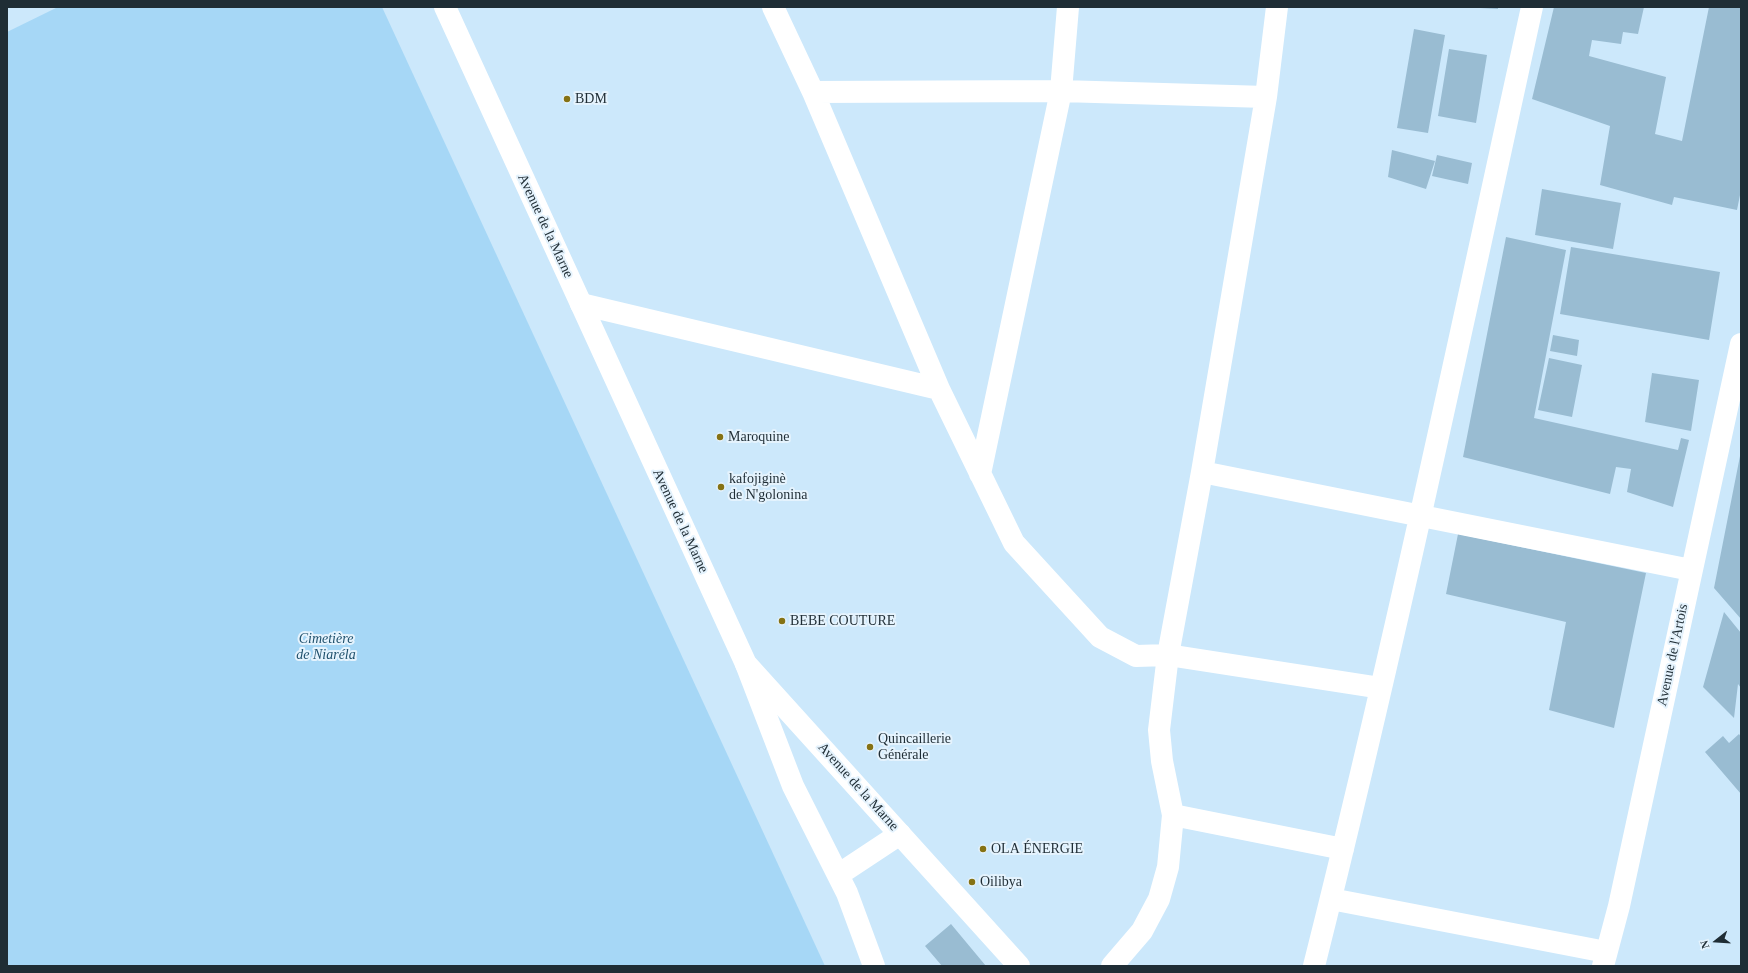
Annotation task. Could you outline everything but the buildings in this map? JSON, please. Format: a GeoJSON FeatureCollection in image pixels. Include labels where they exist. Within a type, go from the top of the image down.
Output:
{"type":"FeatureCollection","features":[{"type":"Feature","properties":{"kind":"street","name":"Avenue de la Marne"},"geometry":{"type":"LineString","coordinates":[[445,7],[746,664],[1019,966]]}},
{"type":"Feature","properties":{"kind":"street"},"geometry":{"type":"LineString","coordinates":[[773,7],[813,92],[939,388],[1014,543],[1100,637],[1136,656],[1168,655],[1381,688]]}},
{"type":"Feature","properties":{"kind":"street"},"geometry":{"type":"LineString","coordinates":[[980,474],[1061,91],[1068,7]]}},
{"type":"Feature","properties":{"kind":"street"},"geometry":{"type":"LineString","coordinates":[[1112,966],[1142,931],[1159,899],[1168,867],[1173,815],[1162,761],[1159,730],[1168,655],[1202,472],[1266,97],[1277,7]]}},
{"type":"Feature","properties":{"kind":"street"},"geometry":{"type":"LineString","coordinates":[[1314,966],[1381,688],[1532,7]]}},
{"type":"Feature","properties":{"kind":"street"},"geometry":{"type":"LineString","coordinates":[[813,92],[1061,91],[1266,97]]}},
{"type":"Feature","properties":{"kind":"street"},"geometry":{"type":"LineString","coordinates":[[581,304],[939,388]]}},
{"type":"Feature","properties":{"kind":"street","name":"Avenue de l'Artois"},"geometry":{"type":"LineString","coordinates":[[1604,959],[1619,906],[1692,570],[1738,379],[1741,344]]}},
{"type":"Feature","properties":{"kind":"street"},"geometry":{"type":"LineString","coordinates":[[1202,472],[1692,570]]}},
{"type":"Feature","properties":{"kind":"street"},"geometry":{"type":"LineString","coordinates":[[746,664],[793,786],[847,894],[874,966]]}},
{"type":"Feature","properties":{"kind":"street"},"geometry":{"type":"LineString","coordinates":[[1173,815],[1343,849]]}},
{"type":"Feature","properties":{"kind":"street"},"geometry":{"type":"LineString","coordinates":[[838,875],[900,834]]}},
{"type":"Feature","properties":{"kind":"street"},"geometry":{"type":"LineString","coordinates":[[1331,899],[1604,959]]}},
{"type":"Feature","properties":{"kind":"green space","name":"Cimetière de Niaréla"},"geometry":{"type":"Polygon","coordinates":[[[58,7],[382,7],[825,966],[7,966],[7,32],[58,7]]]}},
{"type":"Feature","properties":{"kind":"place","name":"BDM"},"geometry":{"type":"Point","coordinates":[567,99]}},
{"type":"Feature","properties":{"kind":"place","name":"Maroquine"},"geometry":{"type":"Point","coordinates":[720,437]}},
{"type":"Feature","properties":{"kind":"place","name":"kafojiginè de N'golonina"},"geometry":{"type":"Point","coordinates":[721,487]}},
{"type":"Feature","properties":{"kind":"place","name":"BEBE COUTURE"},"geometry":{"type":"Point","coordinates":[782,621]}},
{"type":"Feature","properties":{"kind":"place","name":"Quincaillerie Générale"},"geometry":{"type":"Point","coordinates":[870,747]}},
{"type":"Feature","properties":{"kind":"place","name":"OLA ÉNERGIE"},"geometry":{"type":"Point","coordinates":[983,849]}},
{"type":"Feature","properties":{"kind":"place","name":"Oilibya"},"geometry":{"type":"Point","coordinates":[972,882]}}]}
